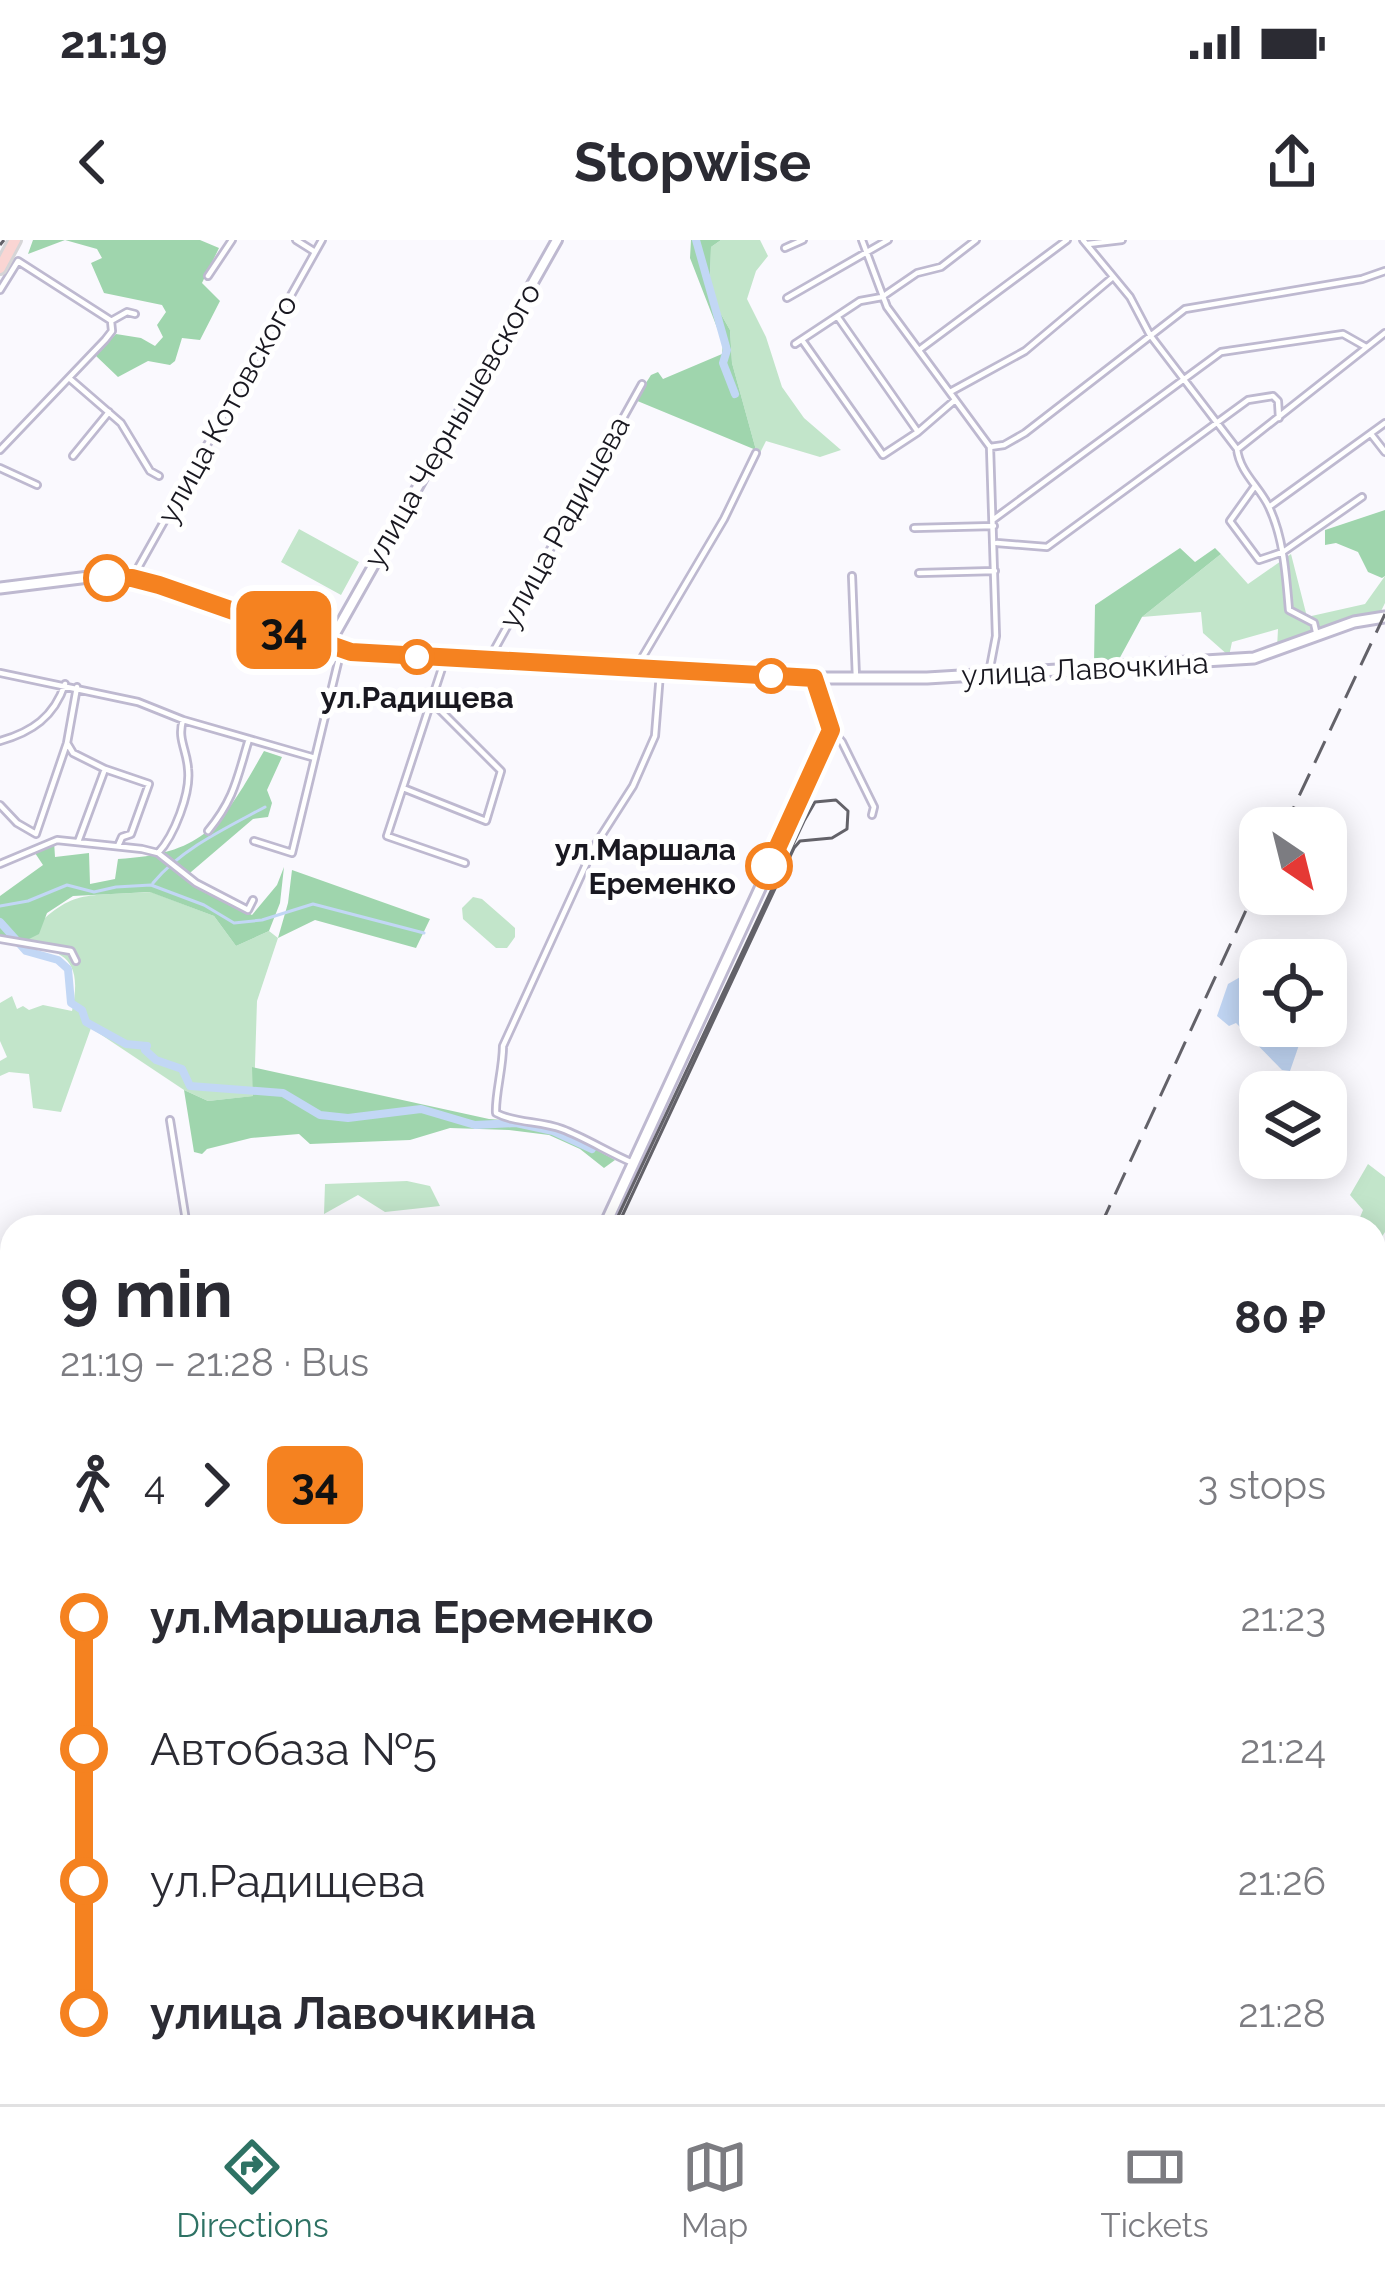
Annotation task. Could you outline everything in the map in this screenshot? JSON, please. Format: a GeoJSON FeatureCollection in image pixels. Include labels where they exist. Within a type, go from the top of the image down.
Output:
{"type":"FeatureCollection","features":[{"type":"Feature","properties":{"kind":"main road"},"geometry":{"type":"LineString","coordinates":[[0,268],[15,240]]}},
{"type":"Feature","properties":{"kind":"main road","name":"улица Лавочкина"},"geometry":{"type":"LineString","coordinates":[[0,588],[132,578],[341,650],[814,678],[989,674],[1254,658],[1354,622],[1385,617]]}},
{"type":"Feature","properties":{"kind":"main road"},"geometry":{"type":"LineString","coordinates":[[609,1215],[831,730],[814,678]]}},
{"type":"Feature","properties":{"kind":"street"},"geometry":{"type":"LineString","coordinates":[[208,276],[232,240]]}},
{"type":"Feature","properties":{"kind":"street"},"geometry":{"type":"LineString","coordinates":[[296,240],[315,251]]}},
{"type":"Feature","properties":{"kind":"street","name":"улица Котовского"},"geometry":{"type":"LineString","coordinates":[[132,578],[322,240]]}},
{"type":"Feature","properties":{"kind":"street","name":"улица Чернышевского"},"geometry":{"type":"LineString","coordinates":[[328,646],[557,240]]}},
{"type":"Feature","properties":{"kind":"street"},"geometry":{"type":"LineString","coordinates":[[784,248],[802,240]]}},
{"type":"Feature","properties":{"kind":"street"},"geometry":{"type":"LineString","coordinates":[[862,240],[882,297],[990,447],[996,636],[989,674]]}},
{"type":"Feature","properties":{"kind":"street"},"geometry":{"type":"LineString","coordinates":[[787,298],[888,240]]}},
{"type":"Feature","properties":{"kind":"street"},"geometry":{"type":"LineString","coordinates":[[955,400],[883,455],[798,342],[860,301],[882,297],[917,273],[941,267],[976,240]]}},
{"type":"Feature","properties":{"kind":"street"},"geometry":{"type":"LineString","coordinates":[[919,350],[1066,240]]}},
{"type":"Feature","properties":{"kind":"street"},"geometry":{"type":"LineString","coordinates":[[1085,242],[1122,240]]}},
{"type":"Feature","properties":{"kind":"street"},"geometry":{"type":"LineString","coordinates":[[1085,242],[1130,297],[1150,335],[1237,449],[1239,463],[1269,507],[1283,552],[1289,610],[1313,623],[1317,637]]}},
{"type":"Feature","properties":{"kind":"street"},"geometry":{"type":"LineString","coordinates":[[0,290],[18,261],[111,321]]}},
{"type":"Feature","properties":{"kind":"street"},"geometry":{"type":"LineString","coordinates":[[990,447],[1025,433],[1185,309],[1385,271]]}},
{"type":"Feature","properties":{"kind":"street"},"geometry":{"type":"LineString","coordinates":[[950,392],[1025,351],[1113,277]]}},
{"type":"Feature","properties":{"kind":"street"},"geometry":{"type":"LineString","coordinates":[[111,321],[128,312],[135,314]]}},
{"type":"Feature","properties":{"kind":"street"},"geometry":{"type":"LineString","coordinates":[[837,316],[918,432]]}},
{"type":"Feature","properties":{"kind":"street"},"geometry":{"type":"LineString","coordinates":[[0,450],[112,331],[111,321]]}},
{"type":"Feature","properties":{"kind":"street"},"geometry":{"type":"LineString","coordinates":[[1237,449],[1385,333]]}},
{"type":"Feature","properties":{"kind":"street"},"geometry":{"type":"LineString","coordinates":[[914,528],[994,522],[1221,352],[1343,334],[1366,347]]}},
{"type":"Feature","properties":{"kind":"street"},"geometry":{"type":"LineString","coordinates":[[68,378],[109,412],[150,471],[159,476]]}},
{"type":"Feature","properties":{"kind":"street","name":"улица Радищева"},"geometry":{"type":"LineString","coordinates":[[488,661],[641,384]]}},
{"type":"Feature","properties":{"kind":"street"},"geometry":{"type":"LineString","coordinates":[[995,543],[1047,547],[1248,400],[1274,396],[1279,418]]}},
{"type":"Feature","properties":{"kind":"street"},"geometry":{"type":"LineString","coordinates":[[73,456],[109,412]]}},
{"type":"Feature","properties":{"kind":"street"},"geometry":{"type":"LineString","coordinates":[[1269,507],[1385,423]]}},
{"type":"Feature","properties":{"kind":"street"},"geometry":{"type":"LineString","coordinates":[[1371,434],[1385,452]]}},
{"type":"Feature","properties":{"kind":"street"},"geometry":{"type":"LineString","coordinates":[[635,669],[724,519],[756,453]]}},
{"type":"Feature","properties":{"kind":"street"},"geometry":{"type":"LineString","coordinates":[[0,468],[37,485]]}},
{"type":"Feature","properties":{"kind":"street"},"geometry":{"type":"LineString","coordinates":[[1255,487],[1230,521],[1259,560],[1283,552],[1363,497]]}},
{"type":"Feature","properties":{"kind":"street"},"geometry":{"type":"LineString","coordinates":[[919,573],[995,571]]}},
{"type":"Feature","properties":{"kind":"street"},"geometry":{"type":"LineString","coordinates":[[852,576],[856,678]]}},
{"type":"Feature","properties":{"kind":"street"},"geometry":{"type":"LineString","coordinates":[[254,842],[292,854],[341,650]]}},
{"type":"Feature","properties":{"kind":"street"},"geometry":{"type":"LineString","coordinates":[[446,659],[387,836],[465,863]]}},
{"type":"Feature","properties":{"kind":"street"},"geometry":{"type":"LineString","coordinates":[[633,1163],[560,1128],[504,1118],[496,1113],[495,1104],[503,1080],[503,1046],[562,912],[633,786],[655,736],[660,670]]}},
{"type":"Feature","properties":{"kind":"street"},"geometry":{"type":"LineString","coordinates":[[0,674],[138,702],[315,758]]}},
{"type":"Feature","properties":{"kind":"street"},"geometry":{"type":"LineString","coordinates":[[0,741],[22,735],[45,719],[65,684]]}},
{"type":"Feature","properties":{"kind":"street"},"geometry":{"type":"LineString","coordinates":[[35,834],[67,743],[77,687]]}},
{"type":"Feature","properties":{"kind":"street"},"geometry":{"type":"LineString","coordinates":[[403,788],[486,821],[501,771],[433,703]]}},
{"type":"Feature","properties":{"kind":"street"},"geometry":{"type":"LineString","coordinates":[[158,853],[170,835],[187,782],[179,732],[183,720]]}},
{"type":"Feature","properties":{"kind":"street"},"geometry":{"type":"LineString","coordinates":[[831,730],[842,742],[874,807],[872,815]]}},
{"type":"Feature","properties":{"kind":"street"},"geometry":{"type":"LineString","coordinates":[[208,831],[229,805],[248,739]]}},
{"type":"Feature","properties":{"kind":"street"},"geometry":{"type":"LineString","coordinates":[[67,743],[74,753],[105,769],[149,784],[131,833],[118,846]]}},
{"type":"Feature","properties":{"kind":"street"},"geometry":{"type":"LineString","coordinates":[[78,842],[105,769]]}},
{"type":"Feature","properties":{"kind":"street"},"geometry":{"type":"LineString","coordinates":[[0,805],[35,834],[158,853],[248,910],[253,900]]}},
{"type":"Feature","properties":{"kind":"street"},"geometry":{"type":"LineString","coordinates":[[0,864],[57,840]]}},
{"type":"Feature","properties":{"kind":"street"},"geometry":{"type":"LineString","coordinates":[[0,939],[71,951],[76,961]]}},
{"type":"Feature","properties":{"kind":"street"},"geometry":{"type":"LineString","coordinates":[[170,1120],[185,1215]]}},
{"type":"Feature","properties":{"kind":"green space"},"geometry":{"type":"Polygon","coordinates":[[[33,240],[65,240],[28,254],[33,240]]]}},
{"type":"Feature","properties":{"kind":"green space"},"geometry":{"type":"Polygon","coordinates":[[[65,240],[200,240],[219,248],[202,283],[220,301],[200,340],[182,338],[170,365],[148,361],[118,377],[95,355],[116,334],[155,346],[163,337],[157,325],[166,312],[162,305],[104,293],[91,263],[102,258],[97,249],[65,240]]]}},
{"type":"Feature","properties":{"kind":"green space"},"geometry":{"type":"Polygon","coordinates":[[[691,240],[721,240],[711,247],[710,276],[718,309],[730,330],[732,363],[756,450],[635,400],[651,375],[658,372],[663,379],[722,354],[723,343],[690,258],[691,240]]]}},
{"type":"Feature","properties":{"kind":"green space"},"geometry":{"type":"Polygon","coordinates":[[[721,240],[760,240],[768,256],[756,271],[747,299],[766,337],[782,387],[804,418],[841,450],[820,457],[766,441],[760,453],[756,450],[732,363],[730,330],[718,309],[710,276],[711,247],[721,240]]]}},
{"type":"Feature","properties":{"kind":"green space"},"geometry":{"type":"Polygon","coordinates":[[[1385,510],[1382,578],[1368,572],[1358,552],[1336,543],[1325,545],[1325,530],[1385,510]]]}},
{"type":"Feature","properties":{"kind":"green space"},"geometry":{"type":"Polygon","coordinates":[[[299,529],[359,562],[341,595],[281,562],[299,529]]]}},
{"type":"Feature","properties":{"kind":"green space"},"geometry":{"type":"Polygon","coordinates":[[[1180,548],[1195,562],[1215,548],[1221,554],[1142,617],[1117,663],[1094,663],[1095,605],[1180,548]]]}},
{"type":"Feature","properties":{"kind":"green space"},"geometry":{"type":"Polygon","coordinates":[[[1221,554],[1248,584],[1291,554],[1307,617],[1365,604],[1385,576],[1385,603],[1380,613],[1352,616],[1277,648],[1278,629],[1232,642],[1229,656],[1203,633],[1201,612],[1142,617],[1221,554]]]}},
{"type":"Feature","properties":{"kind":"green space"},"geometry":{"type":"Polygon","coordinates":[[[264,751],[282,757],[267,790],[272,803],[268,817],[253,819],[184,878],[252,915],[277,885],[284,867],[280,903],[269,931],[236,946],[214,916],[150,892],[73,896],[47,913],[39,934],[19,944],[0,936],[0,896],[43,865],[35,853],[54,841],[55,857],[89,853],[90,884],[115,879],[118,859],[172,850],[209,830],[236,798],[264,751]]]}},
{"type":"Feature","properties":{"kind":"green space"},"geometry":{"type":"Polygon","coordinates":[[[292,870],[430,919],[416,948],[315,920],[278,938],[292,870]]]}},
{"type":"Feature","properties":{"kind":"green space"},"geometry":{"type":"Polygon","coordinates":[[[151,892],[214,916],[236,946],[269,931],[278,938],[257,1001],[254,1096],[208,1101],[91,1028],[61,1112],[33,1108],[29,1074],[0,1076],[0,1061],[7,1057],[0,1041],[0,1003],[12,996],[17,1009],[43,1005],[72,1011],[75,979],[59,954],[19,944],[52,913],[77,898],[151,892]]]}},
{"type":"Feature","properties":{"kind":"green space"},"geometry":{"type":"Polygon","coordinates":[[[473,897],[482,899],[515,928],[507,948],[496,948],[463,919],[462,908],[473,897]]]}},
{"type":"Feature","properties":{"kind":"green space"},"geometry":{"type":"Polygon","coordinates":[[[252,1067],[489,1119],[532,1122],[562,1131],[615,1160],[604,1168],[580,1149],[549,1135],[450,1128],[410,1140],[310,1144],[299,1134],[251,1138],[202,1154],[194,1152],[184,1090],[208,1101],[253,1096],[252,1067]]]}},
{"type":"Feature","properties":{"kind":"green space"},"geometry":{"type":"Polygon","coordinates":[[[1368,1164],[1385,1177],[1385,1215],[1361,1215],[1363,1210],[1350,1195],[1368,1164]]]}},
{"type":"Feature","properties":{"kind":"green space"},"geometry":{"type":"Polygon","coordinates":[[[407,1181],[430,1186],[440,1206],[385,1212],[358,1195],[324,1214],[325,1184],[407,1181]]]}},
{"type":"Feature","properties":{"kind":"water"},"geometry":{"type":"Polygon","coordinates":[[[1239,978],[1239,1026],[1229,1026],[1217,1016],[1228,984],[1239,978]]]}},
{"type":"Feature","properties":{"kind":"water"},"geometry":{"type":"Polygon","coordinates":[[[1259,1047],[1298,1047],[1290,1071],[1282,1070],[1259,1047]]]}},
{"type":"Feature","properties":{"kind":"waterway"},"geometry":{"type":"LineString","coordinates":[[696,240],[727,350],[723,363],[735,394]]}},
{"type":"Feature","properties":{"kind":"waterway"},"geometry":{"type":"LineString","coordinates":[[153,883],[190,850],[265,807]]}},
{"type":"Feature","properties":{"kind":"waterway"},"geometry":{"type":"LineString","coordinates":[[0,906],[28,901],[67,885],[94,892],[151,885],[204,905],[234,923],[262,920],[313,904],[424,933]]}},
{"type":"Feature","properties":{"kind":"waterway"},"geometry":{"type":"LineString","coordinates":[[0,922],[26,951],[58,960],[68,969],[71,1003],[82,1010],[86,1022],[126,1044],[147,1046],[145,1050],[156,1060],[182,1069],[190,1086],[283,1093],[320,1115],[348,1118],[421,1109],[475,1125],[516,1123],[553,1131],[592,1149]]}},
{"type":"Feature","properties":{"kind":"tram line"},"geometry":{"type":"LineString","coordinates":[[619,1215],[804,821],[815,802],[836,800],[848,811],[847,829],[832,838],[800,841],[794,848],[623,1215]]}},
{"type":"Feature","properties":{"kind":"railway"},"geometry":{"type":"LineString","coordinates":[[0,245],[4,240]]}},
{"type":"Feature","properties":{"kind":"railway"},"geometry":{"type":"LineString","coordinates":[[1294,807],[1385,614]]}},
{"type":"Feature","properties":{"kind":"railway"},"geometry":{"type":"LineString","coordinates":[[1106,1215],[1244,915]]}},
{"type":"Feature","properties":{"kind":"bus line","name":"34"},"geometry":{"type":"LineString","coordinates":[[107,578],[159,585],[328,646],[375,656],[814,678],[831,730],[769,866]]}},
{"type":"Feature","properties":{"kind":"place","name":"ул.Радищева"},"geometry":{"type":"Point","coordinates":[417,657]}},
{"type":"Feature","properties":{"kind":"place","name":"ул.Маршала Еременко"},"geometry":{"type":"Point","coordinates":[769,866]}}]}
